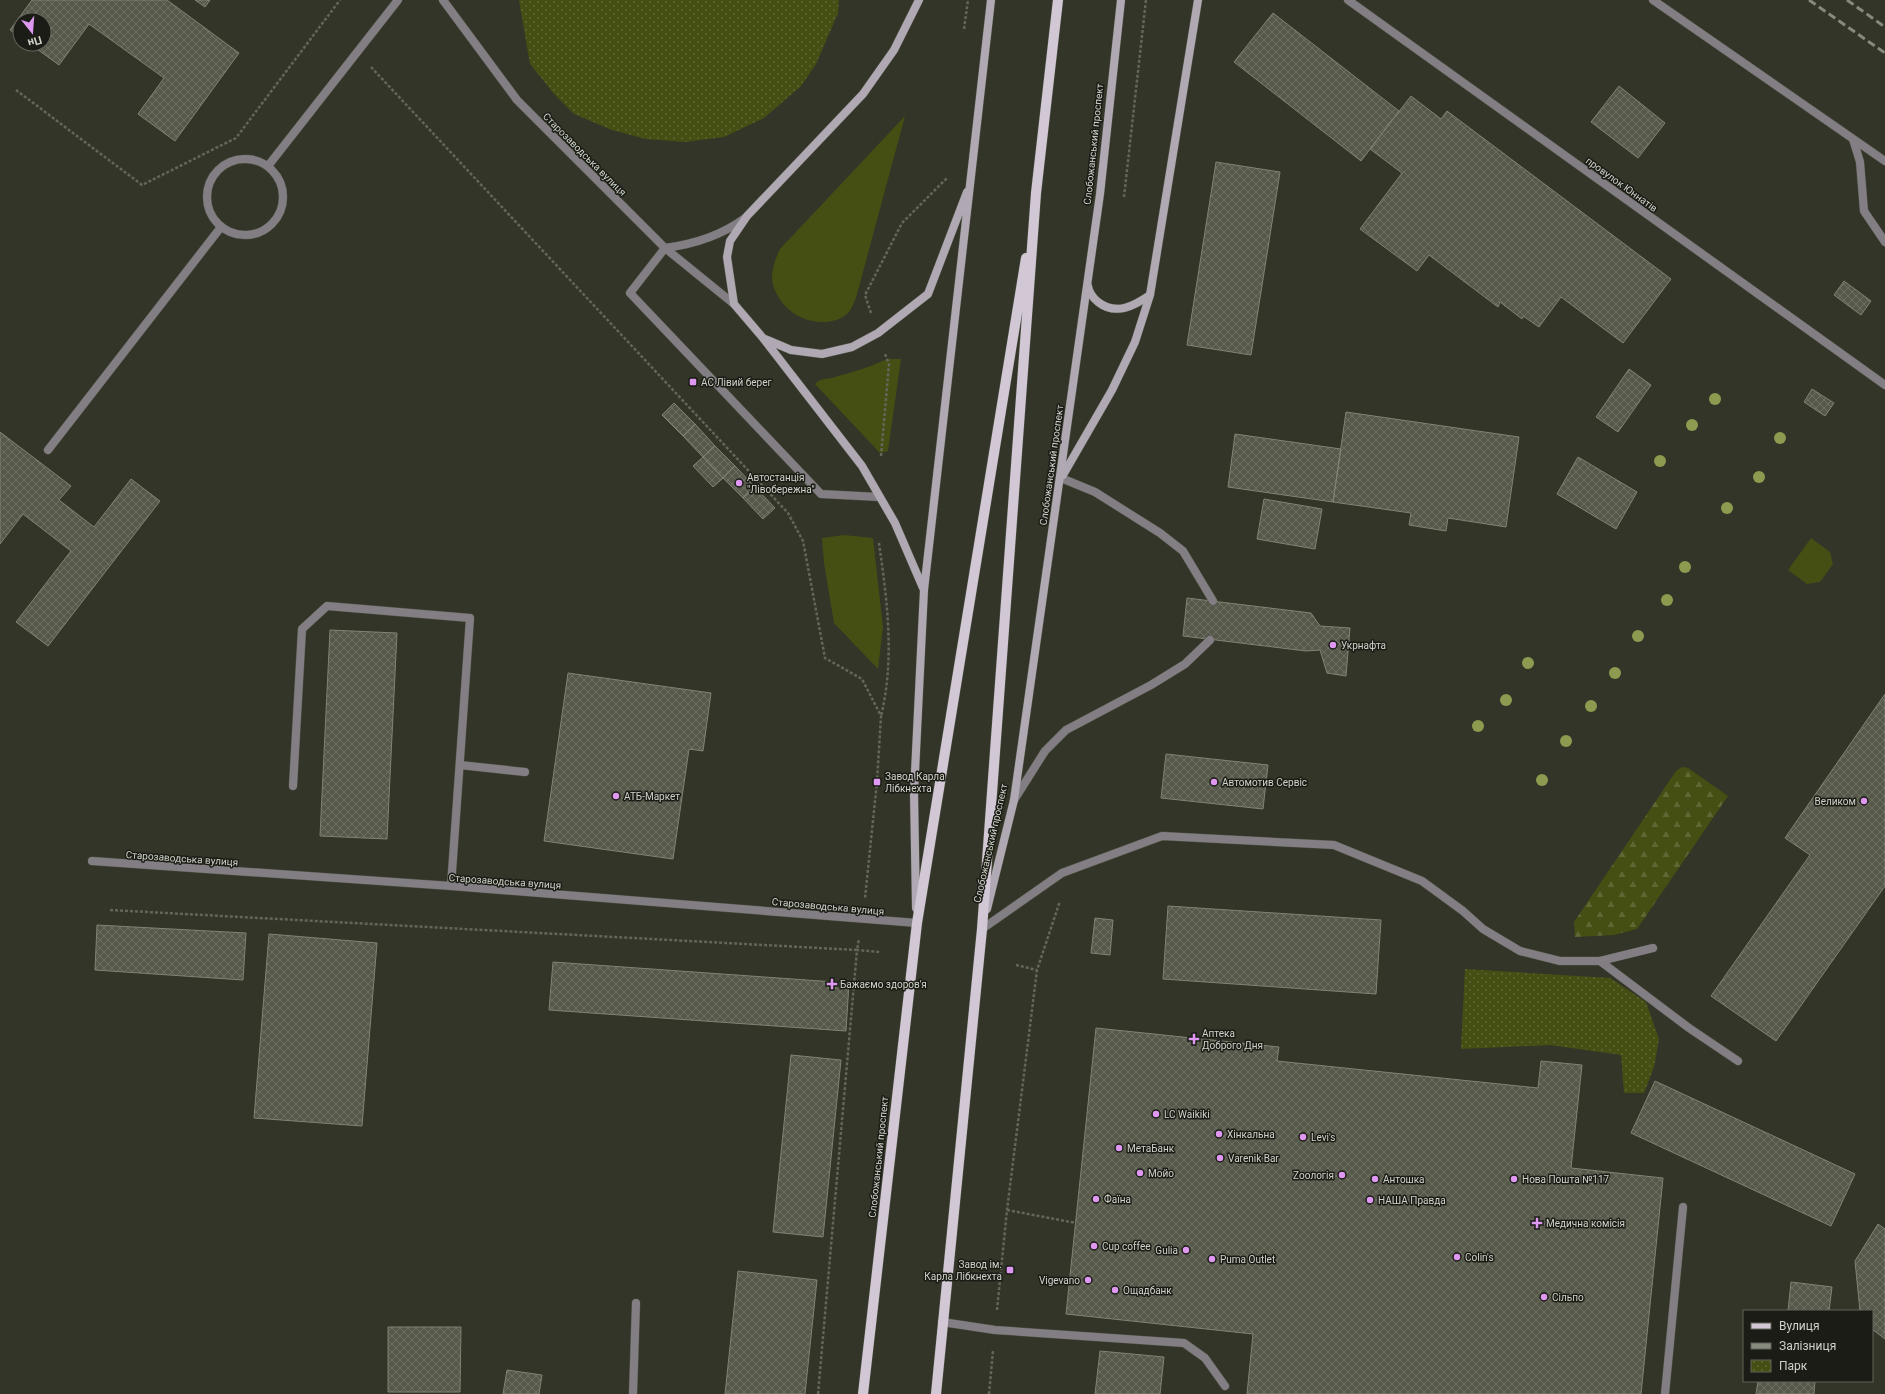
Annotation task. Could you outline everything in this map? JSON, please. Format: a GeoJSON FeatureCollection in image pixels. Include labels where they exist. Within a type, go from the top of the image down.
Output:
{"type":"FeatureCollection","features":[{"type":"Feature","properties":{"kind":"main road"},"geometry":{"type":"LineString","coordinates":[[919,0],[894,50],[863,94],[747,216],[730,241],[727,257],[734,304],[763,338],[862,466],[895,523],[924,590]]}},
{"type":"Feature","properties":{"kind":"main road","name":"Слобожанський проспект"},"geometry":{"type":"LineString","coordinates":[[917,923],[914,792],[924,590],[972,180],[991,0]]}},
{"type":"Feature","properties":{"kind":"main road","name":"Слобожанський проспект"},"geometry":{"type":"LineString","coordinates":[[936,1394],[982,929],[1036,193],[1058,0]]}},
{"type":"Feature","properties":{"kind":"main road","name":"Слобожанський проспект"},"geometry":{"type":"LineString","coordinates":[[982,929],[1014,800],[1062,478],[1087,282],[1100,194],[1121,0]]}},
{"type":"Feature","properties":{"kind":"main road"},"geometry":{"type":"LineString","coordinates":[[1062,478],[1112,390],[1135,342],[1150,296],[1198,0]]}},
{"type":"Feature","properties":{"kind":"main road"},"geometry":{"type":"LineString","coordinates":[[763,338],[791,350],[822,354],[852,347],[878,333],[928,294],[972,180]]}},
{"type":"Feature","properties":{"kind":"main road","name":"Слобожанський проспект"},"geometry":{"type":"LineString","coordinates":[[863,1394],[917,923],[1036,193]]}},
{"type":"Feature","properties":{"kind":"main road"},"geometry":{"type":"LineString","coordinates":[[1087,282],[1089,291],[1093,298],[1107,308],[1115,310],[1132,307],[1150,296]]}},
{"type":"Feature","properties":{"kind":"street"},"geometry":{"type":"LineString","coordinates":[[268,166],[398,0]]}},
{"type":"Feature","properties":{"kind":"street","name":"Старозаводська вулиця"},"geometry":{"type":"LineString","coordinates":[[443,0],[517,100],[665,248],[734,304]]}},
{"type":"Feature","properties":{"kind":"street","name":"провулок Юннатів"},"geometry":{"type":"LineString","coordinates":[[1348,0],[1885,385]]}},
{"type":"Feature","properties":{"kind":"street"},"geometry":{"type":"LineString","coordinates":[[1653,0],[1885,161]]}},
{"type":"Feature","properties":{"kind":"street"},"geometry":{"type":"LineString","coordinates":[[1853,139],[1860,162],[1864,211],[1885,242]]}},
{"type":"Feature","properties":{"kind":"street"},"geometry":{"type":"LineString","coordinates":[[243,158],[256,160],[268,166],[277,176],[283,188],[283,202],[279,215],[270,225],[260,232],[253,234],[246,235],[233,233],[221,227],[212,217],[207,205],[206,191],[210,179],[219,168],[230,161],[243,158]]}},
{"type":"Feature","properties":{"kind":"street"},"geometry":{"type":"LineString","coordinates":[[747,216],[729,229],[708,239],[687,245],[665,248],[630,293],[821,494],[879,497]]}},
{"type":"Feature","properties":{"kind":"street"},"geometry":{"type":"LineString","coordinates":[[48,450],[221,227]]}},
{"type":"Feature","properties":{"kind":"street"},"geometry":{"type":"LineString","coordinates":[[1062,478],[1095,492],[1160,533],[1183,552],[1213,601]]}},
{"type":"Feature","properties":{"kind":"street"},"geometry":{"type":"LineString","coordinates":[[293,786],[302,629],[327,606],[470,618],[451,886]]}},
{"type":"Feature","properties":{"kind":"street"},"geometry":{"type":"LineString","coordinates":[[1014,800],[1045,751],[1066,730],[1152,685],[1184,664],[1210,640]]}},
{"type":"Feature","properties":{"kind":"street"},"geometry":{"type":"LineString","coordinates":[[460,765],[525,772]]}},
{"type":"Feature","properties":{"kind":"street"},"geometry":{"type":"LineString","coordinates":[[982,929],[1062,873],[1162,836],[1334,845],[1422,881],[1463,911],[1483,929],[1520,951],[1560,961],[1600,961],[1653,948]]}},
{"type":"Feature","properties":{"kind":"street","name":"Старозаводська вулиця"},"geometry":{"type":"LineString","coordinates":[[92,861],[451,886],[917,923]]}},
{"type":"Feature","properties":{"kind":"street"},"geometry":{"type":"LineString","coordinates":[[1600,961],[1689,1028],[1738,1061]]}},
{"type":"Feature","properties":{"kind":"street"},"geometry":{"type":"LineString","coordinates":[[1665,1394],[1684,1207]]}},
{"type":"Feature","properties":{"kind":"street"},"geometry":{"type":"LineString","coordinates":[[633,1394],[636,1303]]}},
{"type":"Feature","properties":{"kind":"street"},"geometry":{"type":"LineString","coordinates":[[942,1322],[995,1330],[1184,1343],[1205,1358],[1225,1386]]}},
{"type":"Feature","properties":{"kind":"path"},"geometry":{"type":"LineString","coordinates":[[16,90],[142,185],[236,138],[340,0]]}},
{"type":"Feature","properties":{"kind":"path"},"geometry":{"type":"LineString","coordinates":[[1124,197],[1146,0]]}},
{"type":"Feature","properties":{"kind":"path"},"geometry":{"type":"LineString","coordinates":[[369,36],[370,66],[788,513],[803,541],[824,658],[862,678],[880,716]]}},
{"type":"Feature","properties":{"kind":"path"},"geometry":{"type":"LineString","coordinates":[[881,458],[889,364],[865,295],[902,223],[948,178]]}},
{"type":"Feature","properties":{"kind":"path"},"geometry":{"type":"LineString","coordinates":[[818,1394],[857,950],[862,919],[877,782],[880,716],[886,696],[888,626],[885,585],[878,535]]}},
{"type":"Feature","properties":{"kind":"path"},"geometry":{"type":"LineString","coordinates":[[989,1394],[1007,1210],[1037,970],[1059,904],[1062,873]]}},
{"type":"Feature","properties":{"kind":"path"},"geometry":{"type":"LineString","coordinates":[[110,910],[880,952]]}},
{"type":"Feature","properties":{"kind":"path"},"geometry":{"type":"LineString","coordinates":[[1016,965],[1037,970]]}},
{"type":"Feature","properties":{"kind":"path"},"geometry":{"type":"LineString","coordinates":[[1007,1210],[1076,1223]]}},
{"type":"Feature","properties":{"kind":"green space"},"geometry":{"type":"Polygon","coordinates":[[[519,0],[839,0],[838,13],[816,64],[801,86],[764,118],[724,137],[685,142],[646,139],[612,130],[574,114],[555,95],[530,64],[519,0]]]}},
{"type":"Feature","properties":{"kind":"green space"},"geometry":{"type":"Polygon","coordinates":[[[905,116],[856,298],[851,309],[845,316],[830,322],[818,322],[801,317],[787,308],[781,301],[773,285],[772,276],[776,257],[780,249],[905,116]]]}},
{"type":"Feature","properties":{"kind":"green space"},"geometry":{"type":"Polygon","coordinates":[[[887,359],[901,359],[888,451],[880,453],[815,384],[822,380],[855,371],[887,359]]]}},
{"type":"Feature","properties":{"kind":"green space"},"geometry":{"type":"Polygon","coordinates":[[[844,535],[873,538],[883,627],[878,669],[834,623],[824,563],[822,538],[844,535]]]}},
{"type":"Feature","properties":{"kind":"green space"},"geometry":{"type":"Polygon","coordinates":[[[1811,538],[1830,552],[1833,564],[1820,582],[1807,584],[1788,570],[1811,538]]]}},
{"type":"Feature","properties":{"kind":"green space"},"geometry":{"type":"Polygon","coordinates":[[[1682,767],[1688,768],[1728,796],[1637,929],[1614,935],[1575,937],[1574,922],[1676,771],[1682,767]]]}},
{"type":"Feature","properties":{"kind":"green space"},"geometry":{"type":"Polygon","coordinates":[[[1465,969],[1610,978],[1646,1002],[1659,1039],[1654,1067],[1644,1093],[1624,1093],[1621,1055],[1550,1045],[1461,1049],[1465,969]]]}},
{"type":"Feature","properties":{"kind":"building"},"geometry":{"type":"Polygon","coordinates":[[[32,0],[167,0],[239,53],[175,141],[138,114],[164,78],[89,24],[59,65],[41,52],[52,52],[52,12],[23,12],[32,0]]]}},
{"type":"Feature","properties":{"kind":"building"},"geometry":{"type":"Polygon","coordinates":[[[195,0],[210,0],[205,7],[195,0]]]}},
{"type":"Feature","properties":{"kind":"building"},"geometry":{"type":"Polygon","coordinates":[[[1273,13],[1399,111],[1361,161],[1234,62],[1273,13]]]}},
{"type":"Feature","properties":{"kind":"building"},"geometry":{"type":"Polygon","coordinates":[[[1619,86],[1665,123],[1638,158],[1591,122],[1619,86]]]}},
{"type":"Feature","properties":{"kind":"building"},"geometry":{"type":"Polygon","coordinates":[[[1411,96],[1441,119],[1447,111],[1671,279],[1623,343],[1561,297],[1539,327],[1523,316],[1522,319],[1500,302],[1498,307],[1429,255],[1417,271],[1360,229],[1402,173],[1370,149],[1411,96]]]}},
{"type":"Feature","properties":{"kind":"building"},"geometry":{"type":"Polygon","coordinates":[[[1216,162],[1280,172],[1251,355],[1187,345],[1216,162]]]}},
{"type":"Feature","properties":{"kind":"building"},"geometry":{"type":"Polygon","coordinates":[[[1844,281],[1871,301],[1861,315],[1834,295],[1844,281]]]}},
{"type":"Feature","properties":{"kind":"building"},"geometry":{"type":"Polygon","coordinates":[[[1629,369],[1651,385],[1618,432],[1596,417],[1629,369]]]}},
{"type":"Feature","properties":{"kind":"building"},"geometry":{"type":"Polygon","coordinates":[[[1812,389],[1834,403],[1825,416],[1804,402],[1812,389]]]}},
{"type":"Feature","properties":{"kind":"building"},"geometry":{"type":"Polygon","coordinates":[[[674,403],[695,424],[683,436],[662,415],[674,403]]]}},
{"type":"Feature","properties":{"kind":"building"},"geometry":{"type":"Polygon","coordinates":[[[1346,412],[1519,437],[1506,527],[1448,518],[1446,531],[1409,525],[1411,513],[1333,502],[1346,412]]]}},
{"type":"Feature","properties":{"kind":"building"},"geometry":{"type":"Polygon","coordinates":[[[695,424],[715,446],[703,457],[683,436],[695,424]]]}},
{"type":"Feature","properties":{"kind":"building"},"geometry":{"type":"Polygon","coordinates":[[[0,432],[71,486],[59,500],[94,527],[131,479],[160,501],[48,646],[16,622],[71,551],[23,514],[0,544],[0,432]]]}},
{"type":"Feature","properties":{"kind":"building"},"geometry":{"type":"Polygon","coordinates":[[[1235,434],[1341,449],[1333,502],[1228,487],[1235,434]]]}},
{"type":"Feature","properties":{"kind":"building"},"geometry":{"type":"Polygon","coordinates":[[[715,446],[735,466],[723,478],[703,457],[715,446]]]}},
{"type":"Feature","properties":{"kind":"building"},"geometry":{"type":"Polygon","coordinates":[[[703,457],[723,478],[713,487],[693,466],[703,457]]]}},
{"type":"Feature","properties":{"kind":"building"},"geometry":{"type":"Polygon","coordinates":[[[1578,457],[1637,492],[1616,529],[1557,494],[1578,457]]]}},
{"type":"Feature","properties":{"kind":"building"},"geometry":{"type":"Polygon","coordinates":[[[735,466],[755,487],[743,498],[723,478],[735,466]]]}},
{"type":"Feature","properties":{"kind":"building"},"geometry":{"type":"Polygon","coordinates":[[[755,487],[775,508],[763,519],[743,498],[755,487]]]}},
{"type":"Feature","properties":{"kind":"building"},"geometry":{"type":"Polygon","coordinates":[[[1264,499],[1322,509],[1315,549],[1257,539],[1264,499]]]}},
{"type":"Feature","properties":{"kind":"building"},"geometry":{"type":"Polygon","coordinates":[[[1187,598],[1311,613],[1320,626],[1350,628],[1346,676],[1327,673],[1320,650],[1306,651],[1183,636],[1187,598]]]}},
{"type":"Feature","properties":{"kind":"building"},"geometry":{"type":"Polygon","coordinates":[[[330,630],[397,633],[387,839],[320,836],[330,630]]]}},
{"type":"Feature","properties":{"kind":"building","name":"АТБ-Маркет"},"geometry":{"type":"Polygon","coordinates":[[[568,673],[711,693],[703,751],[689,749],[673,859],[544,841],[568,673]]]}},
{"type":"Feature","properties":{"kind":"building"},"geometry":{"type":"Polygon","coordinates":[[[1885,694],[1885,886],[1776,1041],[1711,996],[1810,855],[1785,838],[1885,694]]]}},
{"type":"Feature","properties":{"kind":"building","name":"Автомотив Сервіс"},"geometry":{"type":"Polygon","coordinates":[[[1166,754],[1268,765],[1263,809],[1161,798],[1166,754]]]}},
{"type":"Feature","properties":{"kind":"building"},"geometry":{"type":"Polygon","coordinates":[[[1168,906],[1381,920],[1376,994],[1163,979],[1168,906]]]}},
{"type":"Feature","properties":{"kind":"building"},"geometry":{"type":"Polygon","coordinates":[[[1095,918],[1113,920],[1110,955],[1091,953],[1095,918]]]}},
{"type":"Feature","properties":{"kind":"building"},"geometry":{"type":"Polygon","coordinates":[[[97,925],[246,933],[243,980],[95,970],[97,925]]]}},
{"type":"Feature","properties":{"kind":"building"},"geometry":{"type":"Polygon","coordinates":[[[269,934],[377,943],[362,1126],[254,1118],[269,934]]]}},
{"type":"Feature","properties":{"kind":"building"},"geometry":{"type":"Polygon","coordinates":[[[553,962],[849,983],[846,1031],[549,1010],[553,962]]]}},
{"type":"Feature","properties":{"kind":"building","name":"НАША Правда"},"geometry":{"type":"Polygon","coordinates":[[[1096,1028],[1279,1047],[1277,1061],[1538,1088],[1541,1061],[1582,1065],[1571,1168],[1663,1178],[1641,1394],[1247,1394],[1253,1334],[1066,1314],[1096,1028]]]}},
{"type":"Feature","properties":{"kind":"building"},"geometry":{"type":"Polygon","coordinates":[[[791,1055],[841,1060],[823,1237],[773,1232],[791,1055]]]}},
{"type":"Feature","properties":{"kind":"building"},"geometry":{"type":"Polygon","coordinates":[[[1655,1081],[1855,1174],[1831,1226],[1631,1133],[1655,1081]]]}},
{"type":"Feature","properties":{"kind":"building"},"geometry":{"type":"Polygon","coordinates":[[[1878,1224],[1885,1229],[1885,1339],[1873,1330],[1873,1310],[1860,1310],[1855,1261],[1878,1224]]]}},
{"type":"Feature","properties":{"kind":"building"},"geometry":{"type":"Polygon","coordinates":[[[738,1271],[817,1280],[805,1394],[725,1394],[738,1271]]]}},
{"type":"Feature","properties":{"kind":"building"},"geometry":{"type":"Polygon","coordinates":[[[1791,1282],[1832,1287],[1829,1310],[1788,1310],[1791,1282]]]}},
{"type":"Feature","properties":{"kind":"building"},"geometry":{"type":"Polygon","coordinates":[[[388,1327],[461,1327],[460,1392],[388,1392],[388,1327]]]}},
{"type":"Feature","properties":{"kind":"building"},"geometry":{"type":"Polygon","coordinates":[[[1100,1351],[1164,1357],[1160,1394],[1095,1394],[1100,1351]]]}},
{"type":"Feature","properties":{"kind":"building"},"geometry":{"type":"Polygon","coordinates":[[[507,1370],[542,1375],[539,1394],[503,1394],[507,1370]]]}},
{"type":"Feature","properties":{"kind":"building"},"geometry":{"type":"Polygon","coordinates":[[[1758,1382],[1815,1382],[1814,1394],[1756,1394],[1758,1382]]]}},
{"type":"Feature","properties":{"kind":"railway"},"geometry":{"type":"LineString","coordinates":[[1809,0],[1885,53]]}},
{"type":"Feature","properties":{"kind":"railway"},"geometry":{"type":"LineString","coordinates":[[1847,0],[1885,27]]}},
{"type":"Feature","properties":{"kind":"place","name":"АС Лівий берег"},"geometry":{"type":"Point","coordinates":[693,382]}},
{"type":"Feature","properties":{"kind":"place","name":"Автостанція \"Лівобережна\""},"geometry":{"type":"Point","coordinates":[739,483]}},
{"type":"Feature","properties":{"kind":"place","name":"Укрнафта"},"geometry":{"type":"Point","coordinates":[1333,645]}},
{"type":"Feature","properties":{"kind":"place","name":"Завод Карла Лібкнехта"},"geometry":{"type":"Point","coordinates":[877,782]}},
{"type":"Feature","properties":{"kind":"place","name":"Автомотив Сервіс"},"geometry":{"type":"Point","coordinates":[1214,782]}},
{"type":"Feature","properties":{"kind":"place","name":"АТБ-Маркет"},"geometry":{"type":"Point","coordinates":[616,796]}},
{"type":"Feature","properties":{"kind":"place","name":"Великом"},"geometry":{"type":"Point","coordinates":[1864,801]}},
{"type":"Feature","properties":{"kind":"place","name":"Бажаємо здоров'я"},"geometry":{"type":"Point","coordinates":[832,984]}},
{"type":"Feature","properties":{"kind":"place","name":"Аптека Доброго Дня"},"geometry":{"type":"Point","coordinates":[1194,1039]}},
{"type":"Feature","properties":{"kind":"place","name":"LC Waikiki"},"geometry":{"type":"Point","coordinates":[1156,1114]}},
{"type":"Feature","properties":{"kind":"place","name":"Хінкальна"},"geometry":{"type":"Point","coordinates":[1219,1134]}},
{"type":"Feature","properties":{"kind":"place","name":"Levi's"},"geometry":{"type":"Point","coordinates":[1303,1137]}},
{"type":"Feature","properties":{"kind":"place","name":"МетаБанк"},"geometry":{"type":"Point","coordinates":[1119,1148]}},
{"type":"Feature","properties":{"kind":"place","name":"Varenik Bar"},"geometry":{"type":"Point","coordinates":[1220,1158]}},
{"type":"Feature","properties":{"kind":"place","name":"Мойо"},"geometry":{"type":"Point","coordinates":[1140,1173]}},
{"type":"Feature","properties":{"kind":"place","name":"Zooлогія"},"geometry":{"type":"Point","coordinates":[1342,1175]}},
{"type":"Feature","properties":{"kind":"place","name":"Антошка"},"geometry":{"type":"Point","coordinates":[1375,1179]}},
{"type":"Feature","properties":{"kind":"place","name":"Нова Пошта №117"},"geometry":{"type":"Point","coordinates":[1514,1179]}},
{"type":"Feature","properties":{"kind":"place","name":"Фаїна"},"geometry":{"type":"Point","coordinates":[1096,1199]}},
{"type":"Feature","properties":{"kind":"place","name":"НАША Правда"},"geometry":{"type":"Point","coordinates":[1370,1200]}},
{"type":"Feature","properties":{"kind":"place","name":"Медична комісія"},"geometry":{"type":"Point","coordinates":[1537,1223]}},
{"type":"Feature","properties":{"kind":"place","name":"Cup coffee"},"geometry":{"type":"Point","coordinates":[1094,1246]}},
{"type":"Feature","properties":{"kind":"place","name":"Gulia"},"geometry":{"type":"Point","coordinates":[1186,1250]}},
{"type":"Feature","properties":{"kind":"place","name":"Colin's"},"geometry":{"type":"Point","coordinates":[1457,1257]}},
{"type":"Feature","properties":{"kind":"place","name":"Puma Outlet"},"geometry":{"type":"Point","coordinates":[1212,1259]}},
{"type":"Feature","properties":{"kind":"place","name":"Завод ім. Карла Лібкнехта"},"geometry":{"type":"Point","coordinates":[1010,1270]}},
{"type":"Feature","properties":{"kind":"place","name":"Vigevano"},"geometry":{"type":"Point","coordinates":[1088,1280]}},
{"type":"Feature","properties":{"kind":"place","name":"Ощадбанк"},"geometry":{"type":"Point","coordinates":[1115,1290]}},
{"type":"Feature","properties":{"kind":"place","name":"Сільпо"},"geometry":{"type":"Point","coordinates":[1544,1297]}}]}
